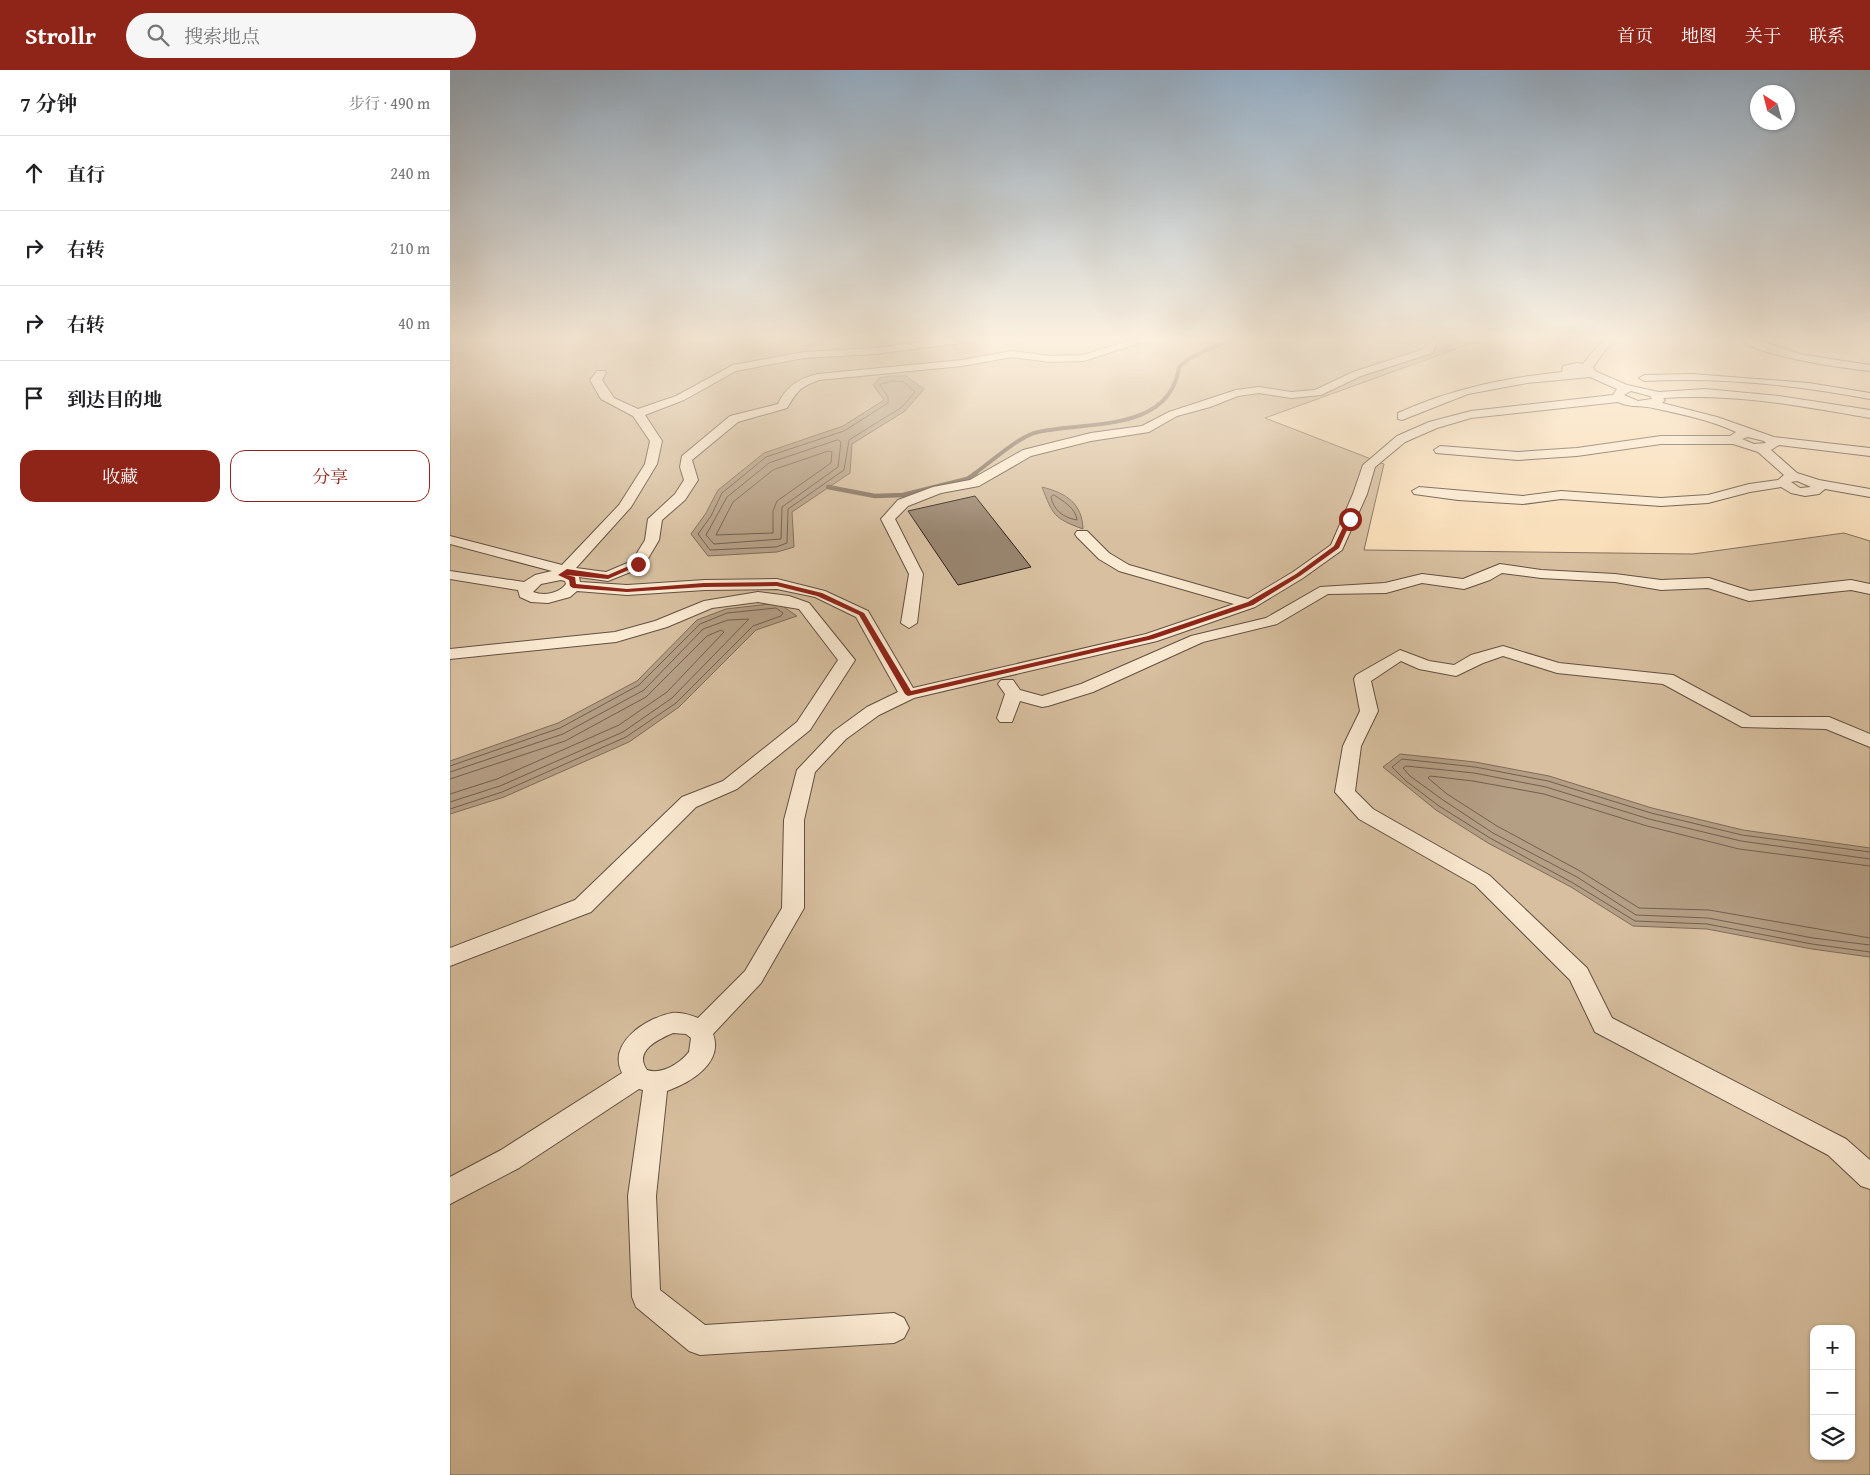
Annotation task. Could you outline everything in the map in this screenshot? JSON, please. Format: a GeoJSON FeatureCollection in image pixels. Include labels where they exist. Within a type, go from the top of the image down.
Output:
{"type":"FeatureCollection","features":[{"type":"Feature","properties":{"kind":"street"},"geometry":{"type":"LineString","coordinates":[[450,575],[527,587],[538,580],[564,573],[624,507],[650,464],[656,441],[637,414],[613,403]]}},
{"type":"Feature","properties":{"kind":"street"},"geometry":{"type":"LineString","coordinates":[[637,414],[668,403]]}},
{"type":"Feature","properties":{"kind":"street"},"geometry":{"type":"LineString","coordinates":[[450,540],[564,573],[608,577],[638,564],[652,540],[655,518],[680,498],[691,480],[686,467],[686,459],[734,419],[783,406],[784,403]]}},
{"type":"Feature","properties":{"kind":"street"},"geometry":{"type":"LineString","coordinates":[[909,623],[916,574],[888,519],[904,503],[938,490],[974,483],[1027,453],[1091,438],[1145,429],[1173,414],[1212,403]]}},
{"type":"Feature","properties":{"kind":"street"},"geometry":{"type":"LineString","coordinates":[[1402,416],[1432,403]]}},
{"type":"Feature","properties":{"kind":"street"},"geometry":{"type":"LineString","coordinates":[[700,1032],[753,977],[793,908],[794,820],[806,770],[840,736],[873,711],[908,694],[1150,638],[1250,604],[1298,575],[1337,547],[1360,494],[1369,465],[1401,438],[1433,425],[1471,415],[1557,403]]}},
{"type":"Feature","properties":{"kind":"street"},"geometry":{"type":"LineString","coordinates":[[1660,403],[1672,411],[1713,418],[1748,433],[1765,436],[1772,440],[1870,452]]}},
{"type":"Feature","properties":{"kind":"street"},"geometry":{"type":"LineString","coordinates":[[1801,403],[1870,414]]}},
{"type":"Feature","properties":{"kind":"street"},"geometry":{"type":"LineString","coordinates":[[1736,440],[1736,436],[1748,433]]}},
{"type":"Feature","properties":{"kind":"street"},"geometry":{"type":"LineString","coordinates":[[1440,450],[1518,456],[1577,452],[1661,440],[1736,440],[1744,445],[1761,448],[1773,445],[1772,440]]}},
{"type":"Feature","properties":{"kind":"street"},"geometry":{"type":"LineString","coordinates":[[1761,448],[1788,480],[1790,488],[1807,492],[1819,489],[1818,484],[1870,493]]}},
{"type":"Feature","properties":{"kind":"street"},"geometry":{"type":"LineString","coordinates":[[1420,491],[1458,496],[1523,500],[1561,495],[1661,502],[1708,499],[1788,480]]}},
{"type":"Feature","properties":{"kind":"street"},"geometry":{"type":"LineString","coordinates":[[1082,534],[1104,556],[1124,568],[1250,604]]}},
{"type":"Feature","properties":{"kind":"street"},"geometry":{"type":"LineString","coordinates":[[1000,673],[1014,694],[1042,702],[1087,688],[1197,639],[1271,621],[1325,590],[1386,588],[1422,578],[1464,584],[1485,577],[1500,568],[1541,574],[1615,578],[1661,585],[1709,583],[1749,596],[1851,586],[1870,589]]}},
{"type":"Feature","properties":{"kind":"street"},"geometry":{"type":"LineString","coordinates":[[564,573],[572,578],[573,586]]}},
{"type":"Feature","properties":{"kind":"street"},"geometry":{"type":"LineString","coordinates":[[527,587],[525,594],[534,599],[564,593],[573,586],[627,590],[704,585],[777,584],[820,594],[862,614],[908,694]]}},
{"type":"Feature","properties":{"kind":"street"},"geometry":{"type":"LineString","coordinates":[[450,654],[616,636],[661,624],[709,604],[758,597],[789,601],[804,606],[820,629],[847,660],[825,691],[804,726],[730,784],[689,802],[583,906],[450,957]]}},
{"type":"Feature","properties":{"kind":"street"},"geometry":{"type":"LineString","coordinates":[[1870,741],[1829,723],[1748,722],[1668,678],[1557,668],[1503,651],[1476,659],[1456,671],[1425,665],[1400,655],[1362,678],[1369,711],[1352,746],[1345,792],[1366,814],[1482,880],[1579,974],[1603,1025],[1837,1147],[1870,1176]]}},
{"type":"Feature","properties":{"kind":"street"},"geometry":{"type":"LineString","coordinates":[[1006,718],[1014,694]]}},
{"type":"Feature","properties":{"kind":"street"},"geometry":{"type":"LineString","coordinates":[[450,1191],[510,1159],[646,1079],[674,1077],[691,1067],[703,1049],[703,1040],[700,1032],[694,1026],[672,1023],[648,1032],[632,1050],[629,1060],[631,1070],[646,1079]]}},
{"type":"Feature","properties":{"kind":"street"},"geometry":{"type":"LineString","coordinates":[[646,1079],[642,1196],[646,1296],[700,1340],[894,1328]]}},
{"type":"Feature","properties":{"kind":"shaded area"},"geometry":{"type":"Polygon","coordinates":[[[450,403],[1308,403],[1265,418],[1384,464],[1364,550],[1693,554],[1844,533],[1870,541],[1870,1475],[450,1475],[450,403]]]}},
{"type":"Feature","properties":{"kind":"water"},"geometry":{"type":"Polygon","coordinates":[[[880,403],[912,403],[905,411],[852,444],[850,473],[792,512],[794,547],[777,552],[708,556],[691,534],[706,513],[718,490],[764,453],[843,426],[880,403]]]}},
{"type":"Feature","properties":{"kind":"water"},"geometry":{"type":"Polygon","coordinates":[[[1042,487],[1058,492],[1071,500],[1080,512],[1083,529],[1065,522],[1055,514],[1042,487]]]}},
{"type":"Feature","properties":{"kind":"water"},"geometry":{"type":"Polygon","coordinates":[[[778,603],[797,616],[756,630],[679,707],[629,742],[504,797],[450,814],[450,761],[558,723],[637,681],[697,620],[726,609],[778,603]]]}},
{"type":"Feature","properties":{"kind":"water"},"geometry":{"type":"Polygon","coordinates":[[[1400,754],[1475,762],[1549,776],[1652,808],[1743,830],[1870,848],[1870,957],[1812,949],[1707,929],[1633,926],[1571,887],[1488,843],[1436,810],[1383,767],[1400,754]]]}},
{"type":"Feature","properties":{"kind":"building"},"geometry":{"type":"Polygon","coordinates":[[[975,496],[1031,567],[958,585],[908,511],[975,496]]]}},
{"type":"Feature","properties":{"kind":"waterway"},"geometry":{"type":"LineString","coordinates":[[974,474],[1030,434],[1124,420],[1143,414],[1160,403]]}},
{"type":"Feature","properties":{"kind":"waterway"},"geometry":{"type":"LineString","coordinates":[[828,487],[875,496],[903,495],[967,479],[976,473]]}},
{"type":"Feature","properties":{"kind":"route"},"geometry":{"type":"LineString","coordinates":[[638,564],[608,577],[567,571],[561,575],[572,578],[573,586],[627,590],[704,585],[777,584],[820,594],[862,614],[908,694],[1150,638],[1250,604],[1298,575],[1337,547],[1350,519]]}}]}
